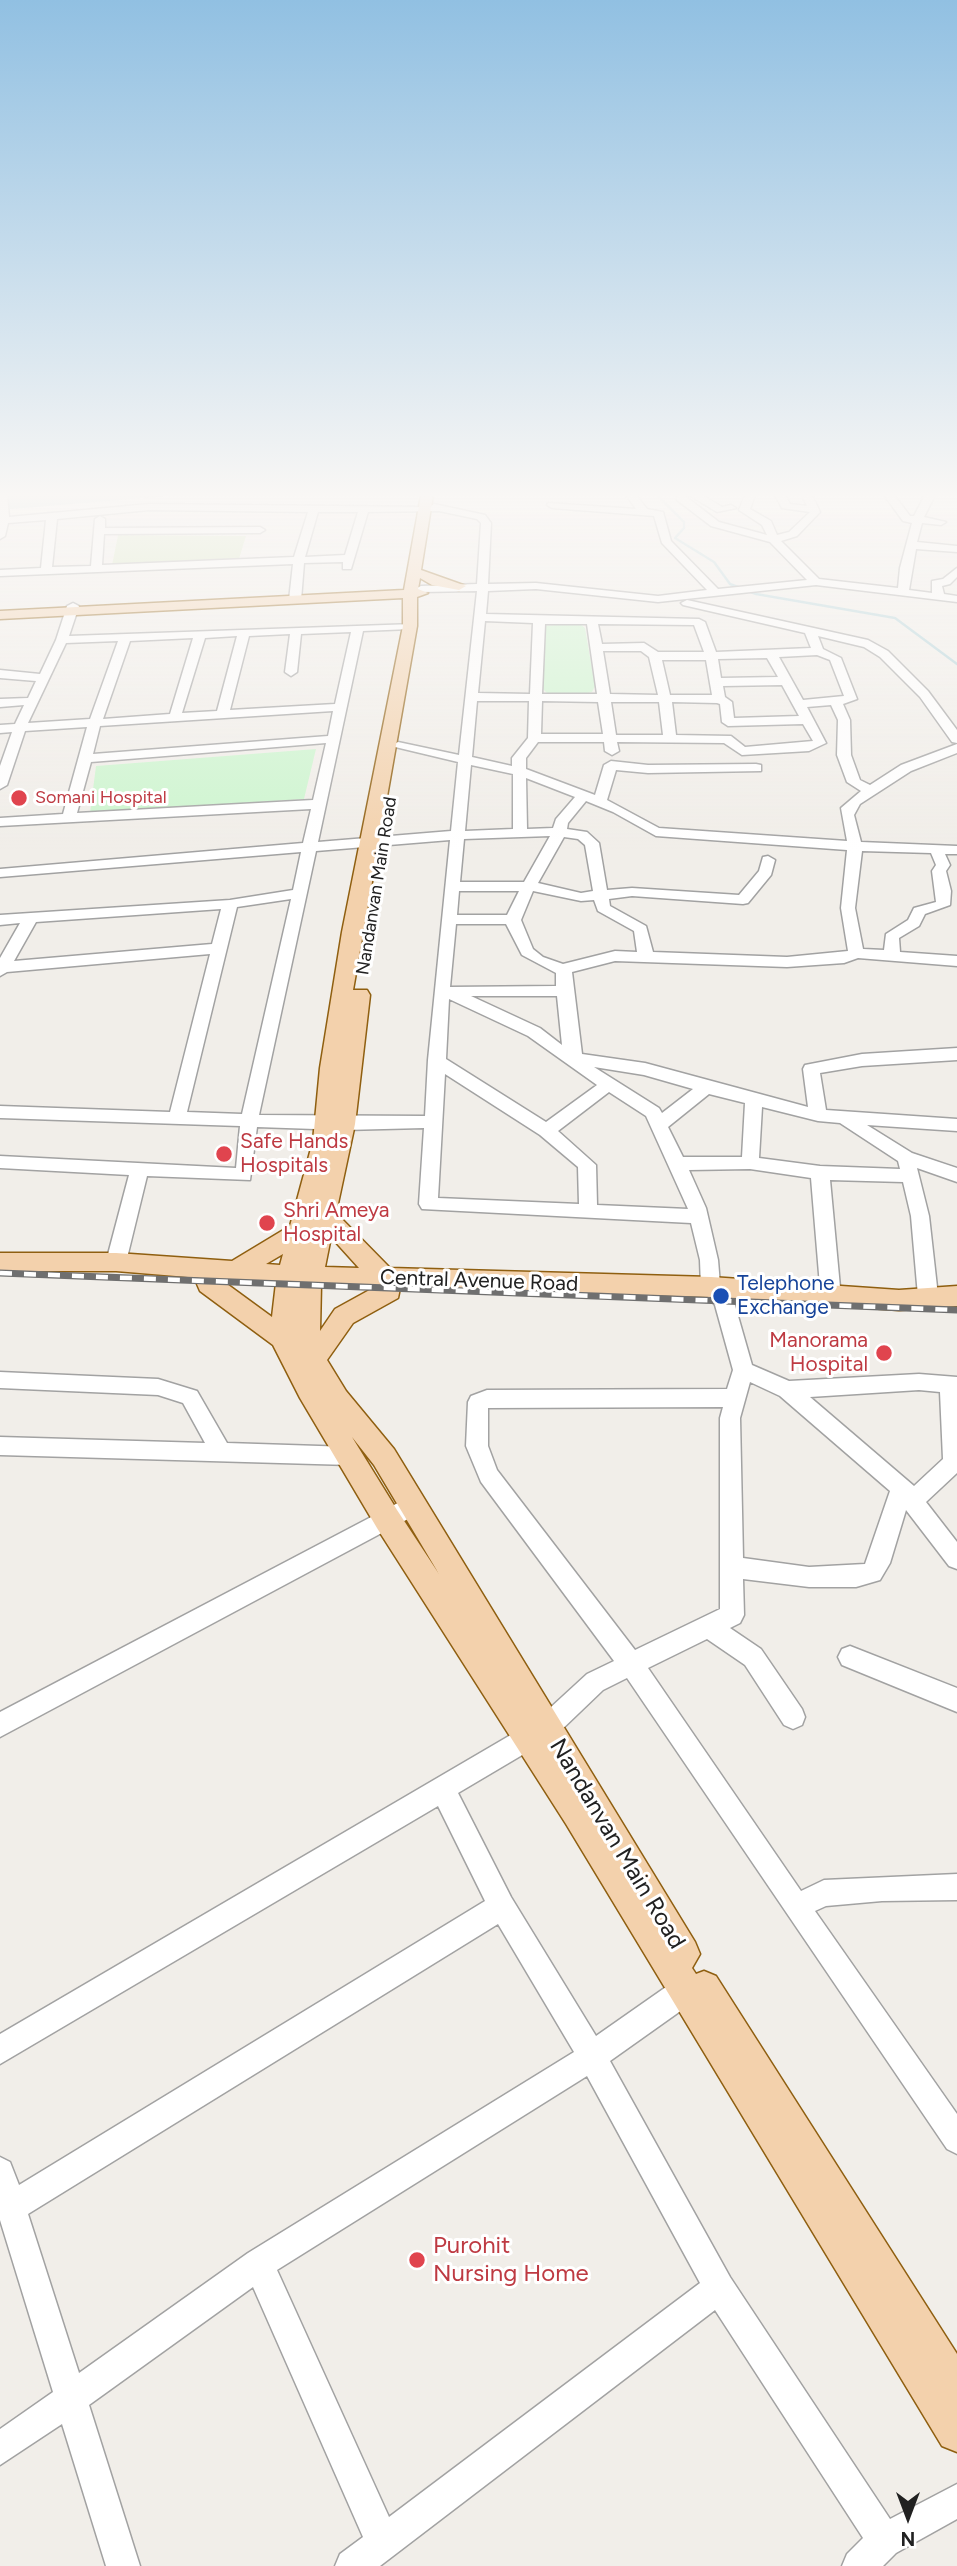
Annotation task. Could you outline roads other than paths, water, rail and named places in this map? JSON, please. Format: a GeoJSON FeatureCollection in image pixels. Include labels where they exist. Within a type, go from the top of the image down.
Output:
{"type":"FeatureCollection","features":[{"type":"Feature","properties":{"kind":"main road"},"geometry":{"type":"LineString","coordinates":[[407,615],[410,620]]}},
{"type":"Feature","properties":{"kind":"main road"},"geometry":{"type":"LineString","coordinates":[[377,843],[411,615]]}},
{"type":"Feature","properties":{"kind":"main road","name":"Nandanvan Main Road"},"geometry":{"type":"LineString","coordinates":[[419,615],[420,625],[398,746],[377,843],[323,1214],[298,1283],[307,1349],[337,1399],[384,1457],[400,1512],[957,2391]]}},
{"type":"Feature","properties":{"kind":"main road"},"geometry":{"type":"LineString","coordinates":[[282,1338],[298,1283],[300,1231],[335,1123]]}},
{"type":"Feature","properties":{"kind":"main road"},"geometry":{"type":"LineString","coordinates":[[323,1214],[387,1285]]}},
{"type":"Feature","properties":{"kind":"main road"},"geometry":{"type":"LineString","coordinates":[[236,1271],[300,1231]]}},
{"type":"Feature","properties":{"kind":"main road"},"geometry":{"type":"LineString","coordinates":[[0,1262],[116,1262],[236,1271],[298,1283]]}},
{"type":"Feature","properties":{"kind":"main road"},"geometry":{"type":"LineString","coordinates":[[0,1272],[209,1284],[387,1285],[718,1295],[957,1306]]}},
{"type":"Feature","properties":{"kind":"main road"},"geometry":{"type":"LineString","coordinates":[[209,1284],[282,1338],[309,1390],[350,1456],[400,1512]]}},
{"type":"Feature","properties":{"kind":"main road"},"geometry":{"type":"LineString","coordinates":[[313,1360],[344,1316],[387,1285]]}},
{"type":"Feature","properties":{"kind":"main road"},"geometry":{"type":"LineString","coordinates":[[718,1295],[825,1294],[831,1298],[899,1300],[957,1296]]}},
{"type":"Feature","properties":{"kind":"main road"},"geometry":{"type":"LineString","coordinates":[[537,1732],[686,1990],[957,2431]]}},
{"type":"Feature","properties":{"kind":"street"},"geometry":{"type":"LineString","coordinates":[[0,785],[20,727],[62,640],[70,615]]}},
{"type":"Feature","properties":{"kind":"street"},"geometry":{"type":"LineString","coordinates":[[697,615],[710,653],[719,699]]}},
{"type":"Feature","properties":{"kind":"street"},"geometry":{"type":"LineString","coordinates":[[742,615],[868,643],[884,654],[924,694],[957,739]]}},
{"type":"Feature","properties":{"kind":"street"},"geometry":{"type":"LineString","coordinates":[[699,622],[479,617],[448,919],[431,1122],[428,1204],[699,1216]]}},
{"type":"Feature","properties":{"kind":"street"},"geometry":{"type":"LineString","coordinates":[[62,640],[358,628],[410,620]]}},
{"type":"Feature","properties":{"kind":"street"},"geometry":{"type":"LineString","coordinates":[[520,833],[519,758],[534,738],[539,620]]}},
{"type":"Feature","properties":{"kind":"street"},"geometry":{"type":"LineString","coordinates":[[592,621],[611,738],[611,765],[600,802]]}},
{"type":"Feature","properties":{"kind":"street"},"geometry":{"type":"LineString","coordinates":[[0,1162],[244,1175],[249,1120],[358,628]]}},
{"type":"Feature","properties":{"kind":"street"},"geometry":{"type":"LineString","coordinates":[[291,672],[296,630]]}},
{"type":"Feature","properties":{"kind":"street"},"geometry":{"type":"LineString","coordinates":[[810,630],[818,651]]}},
{"type":"Feature","properties":{"kind":"street"},"geometry":{"type":"LineString","coordinates":[[223,714],[244,632]]}},
{"type":"Feature","properties":{"kind":"street"},"geometry":{"type":"LineString","coordinates":[[175,717],[200,634]]}},
{"type":"Feature","properties":{"kind":"street"},"geometry":{"type":"LineString","coordinates":[[69,819],[94,722],[125,638]]}},
{"type":"Feature","properties":{"kind":"street"},"geometry":{"type":"LineString","coordinates":[[597,648],[771,654],[818,651],[835,658],[850,699],[799,704]]}},
{"type":"Feature","properties":{"kind":"street"},"geometry":{"type":"LineString","coordinates":[[644,648],[654,656],[665,698],[670,739]]}},
{"type":"Feature","properties":{"kind":"street"},"geometry":{"type":"LineString","coordinates":[[654,656],[710,653]]}},
{"type":"Feature","properties":{"kind":"street"},"geometry":{"type":"LineString","coordinates":[[471,697],[719,699],[726,702],[731,740],[742,751],[809,747],[820,743],[771,654]]}},
{"type":"Feature","properties":{"kind":"street"},"geometry":{"type":"LineString","coordinates":[[0,674],[44,678]]}},
{"type":"Feature","properties":{"kind":"street"},"geometry":{"type":"LineString","coordinates":[[716,682],[787,681]]}},
{"type":"Feature","properties":{"kind":"street"},"geometry":{"type":"LineString","coordinates":[[0,703],[33,701]]}},
{"type":"Feature","properties":{"kind":"street"},"geometry":{"type":"LineString","coordinates":[[836,701],[844,720],[844,755],[854,782],[873,792]]}},
{"type":"Feature","properties":{"kind":"street"},"geometry":{"type":"LineString","coordinates":[[0,729],[340,707]]}},
{"type":"Feature","properties":{"kind":"street"},"geometry":{"type":"LineString","coordinates":[[728,722],[808,720]]}},
{"type":"Feature","properties":{"kind":"street"},"geometry":{"type":"LineString","coordinates":[[534,738],[731,740]]}},
{"type":"Feature","properties":{"kind":"street"},"geometry":{"type":"LineString","coordinates":[[85,759],[333,739]]}},
{"type":"Feature","properties":{"kind":"street"},"geometry":{"type":"LineString","coordinates":[[398,746],[519,771],[600,802],[656,832],[937,851],[957,850]]}},
{"type":"Feature","properties":{"kind":"street"},"geometry":{"type":"LineString","coordinates":[[856,953],[848,908],[855,845],[847,816],[848,808],[906,768],[957,748]]}},
{"type":"Feature","properties":{"kind":"street"},"geometry":{"type":"LineString","coordinates":[[611,765],[648,769],[756,768]]}},
{"type":"Feature","properties":{"kind":"street"},"geometry":{"type":"LineString","coordinates":[[583,796],[568,812],[513,920],[516,933],[527,952],[538,960],[564,970],[583,961],[615,956],[787,962],[844,958],[856,953],[957,961]]}},
{"type":"Feature","properties":{"kind":"street"},"geometry":{"type":"LineString","coordinates":[[0,822],[319,804]]}},
{"type":"Feature","properties":{"kind":"street"},"geometry":{"type":"LineString","coordinates":[[0,873],[456,835],[560,832],[582,835],[592,843],[603,908],[641,929],[646,957]]}},
{"type":"Feature","properties":{"kind":"street"},"geometry":{"type":"LineString","coordinates":[[892,956],[891,937],[906,925],[914,923],[919,911],[943,905],[944,891],[939,871],[943,865],[937,851]]}},
{"type":"Feature","properties":{"kind":"street"},"geometry":{"type":"LineString","coordinates":[[451,887],[529,886],[581,897],[632,892],[743,900],[766,872],[768,860]]}},
{"type":"Feature","properties":{"kind":"street"},"geometry":{"type":"LineString","coordinates":[[0,920],[230,904],[299,892]]}},
{"type":"Feature","properties":{"kind":"street"},"geometry":{"type":"LineString","coordinates":[[177,1118],[230,904]]}},
{"type":"Feature","properties":{"kind":"street"},"geometry":{"type":"LineString","coordinates":[[2,969],[31,918]]}},
{"type":"Feature","properties":{"kind":"street"},"geometry":{"type":"LineString","coordinates":[[448,919],[513,920]]}},
{"type":"Feature","properties":{"kind":"street"},"geometry":{"type":"LineString","coordinates":[[2,969],[219,948]]}},
{"type":"Feature","properties":{"kind":"street"},"geometry":{"type":"LineString","coordinates":[[564,970],[571,1050],[578,1062]]}},
{"type":"Feature","properties":{"kind":"street"},"geometry":{"type":"LineString","coordinates":[[442,989],[470,992],[564,991]]}},
{"type":"Feature","properties":{"kind":"street"},"geometry":{"type":"LineString","coordinates":[[0,2050],[537,1732],[595,1682],[732,1615],[730,1418],[743,1370],[718,1295],[699,1216],[653,1112],[534,1032],[442,989]]}},
{"type":"Feature","properties":{"kind":"street"},"geometry":{"type":"LineString","coordinates":[[818,1115],[811,1069],[863,1060],[957,1054]]}},
{"type":"Feature","properties":{"kind":"street"},"geometry":{"type":"LineString","coordinates":[[436,1060],[546,1131],[587,1165],[588,1210]]}},
{"type":"Feature","properties":{"kind":"street"},"geometry":{"type":"LineString","coordinates":[[578,1062],[645,1069],[754,1101],[818,1115],[957,1125]]}},
{"type":"Feature","properties":{"kind":"street"},"geometry":{"type":"LineString","coordinates":[[546,1131],[609,1084]]}},
{"type":"Feature","properties":{"kind":"street"},"geometry":{"type":"LineString","coordinates":[[659,1125],[706,1087]]}},
{"type":"Feature","properties":{"kind":"street"},"geometry":{"type":"LineString","coordinates":[[750,1163],[754,1101]]}},
{"type":"Feature","properties":{"kind":"street"},"geometry":{"type":"LineString","coordinates":[[0,1112],[335,1123],[431,1122]]}},
{"type":"Feature","properties":{"kind":"street"},"geometry":{"type":"LineString","coordinates":[[844,1118],[909,1167],[920,1216],[928,1296]]}},
{"type":"Feature","properties":{"kind":"street"},"geometry":{"type":"LineString","coordinates":[[677,1164],[750,1163],[820,1173],[909,1167],[957,1175]]}},
{"type":"Feature","properties":{"kind":"street"},"geometry":{"type":"LineString","coordinates":[[116,1262],[140,1169]]}},
{"type":"Feature","properties":{"kind":"street"},"geometry":{"type":"LineString","coordinates":[[820,1173],[831,1298]]}},
{"type":"Feature","properties":{"kind":"street"},"geometry":{"type":"LineString","coordinates":[[743,1370],[787,1390],[907,1495],[954,1551]]}},
{"type":"Feature","properties":{"kind":"street"},"geometry":{"type":"LineString","coordinates":[[0,1380],[158,1387],[190,1397],[221,1452]]}},
{"type":"Feature","properties":{"kind":"street"},"geometry":{"type":"LineString","coordinates":[[732,1567],[809,1577],[856,1577],[872,1573],[879,1563],[907,1495],[955,1463],[954,1385],[919,1382],[787,1390]]}},
{"type":"Feature","properties":{"kind":"street"},"geometry":{"type":"LineString","coordinates":[[736,1398],[488,1399],[478,1402],[477,1446],[489,1475],[631,1664],[957,2139]]}},
{"type":"Feature","properties":{"kind":"street"},"geometry":{"type":"LineString","coordinates":[[0,1446],[350,1456]]}},
{"type":"Feature","properties":{"kind":"street"},"geometry":{"type":"LineString","coordinates":[[0,1725],[400,1512]]}},
{"type":"Feature","properties":{"kind":"street"},"geometry":{"type":"LineString","coordinates":[[708,1626],[753,1657],[793,1717]]}},
{"type":"Feature","properties":{"kind":"street"},"geometry":{"type":"LineString","coordinates":[[850,1657],[957,1700]]}},
{"type":"Feature","properties":{"kind":"street"},"geometry":{"type":"LineString","coordinates":[[443,1790],[502,1906],[591,2057],[719,2288],[884,2540]]}},
{"type":"Feature","properties":{"kind":"street"},"geometry":{"type":"LineString","coordinates":[[796,1907],[824,1893],[882,1888],[957,1887]]}},
{"type":"Feature","properties":{"kind":"street"},"geometry":{"type":"LineString","coordinates":[[11,2207],[502,1906]]}},
{"type":"Feature","properties":{"kind":"street"},"geometry":{"type":"LineString","coordinates":[[0,2449],[259,2264],[591,2057],[686,1990]]}},
{"type":"Feature","properties":{"kind":"street"},"geometry":{"type":"LineString","coordinates":[[0,2172],[123,2566]]}},
{"type":"Feature","properties":{"kind":"street"},"geometry":{"type":"LineString","coordinates":[[259,2264],[383,2543]]}},
{"type":"Feature","properties":{"kind":"street"},"geometry":{"type":"LineString","coordinates":[[352,2566],[719,2288]]}},
{"type":"Feature","properties":{"kind":"street"},"geometry":{"type":"LineString","coordinates":[[859,2566],[884,2540],[957,2501]]}},
{"type":"Feature","properties":{"kind":"waterway"},"geometry":{"type":"LineString","coordinates":[[876,615],[895,618],[957,664]]}},
{"type":"Feature","properties":{"kind":"railway"},"geometry":{"type":"LineString","coordinates":[[0,1273],[957,1310]]}},
{"type":"Feature","properties":{"kind":"place","name":"Somani Hospital"},"geometry":{"type":"Point","coordinates":[19,798]}},
{"type":"Feature","properties":{"kind":"place","name":"Safe Hands Hospitals"},"geometry":{"type":"Point","coordinates":[224,1154]}},
{"type":"Feature","properties":{"kind":"place","name":"Shri Ameya Hospital"},"geometry":{"type":"Point","coordinates":[267,1223]}},
{"type":"Feature","properties":{"kind":"place","name":"Telephone Exchange"},"geometry":{"type":"Point","coordinates":[721,1296]}},
{"type":"Feature","properties":{"kind":"place","name":"Manorama Hospital"},"geometry":{"type":"Point","coordinates":[884,1353]}},
{"type":"Feature","properties":{"kind":"place","name":"Purohit Nursing Home"},"geometry":{"type":"Point","coordinates":[417,2260]}}]}
